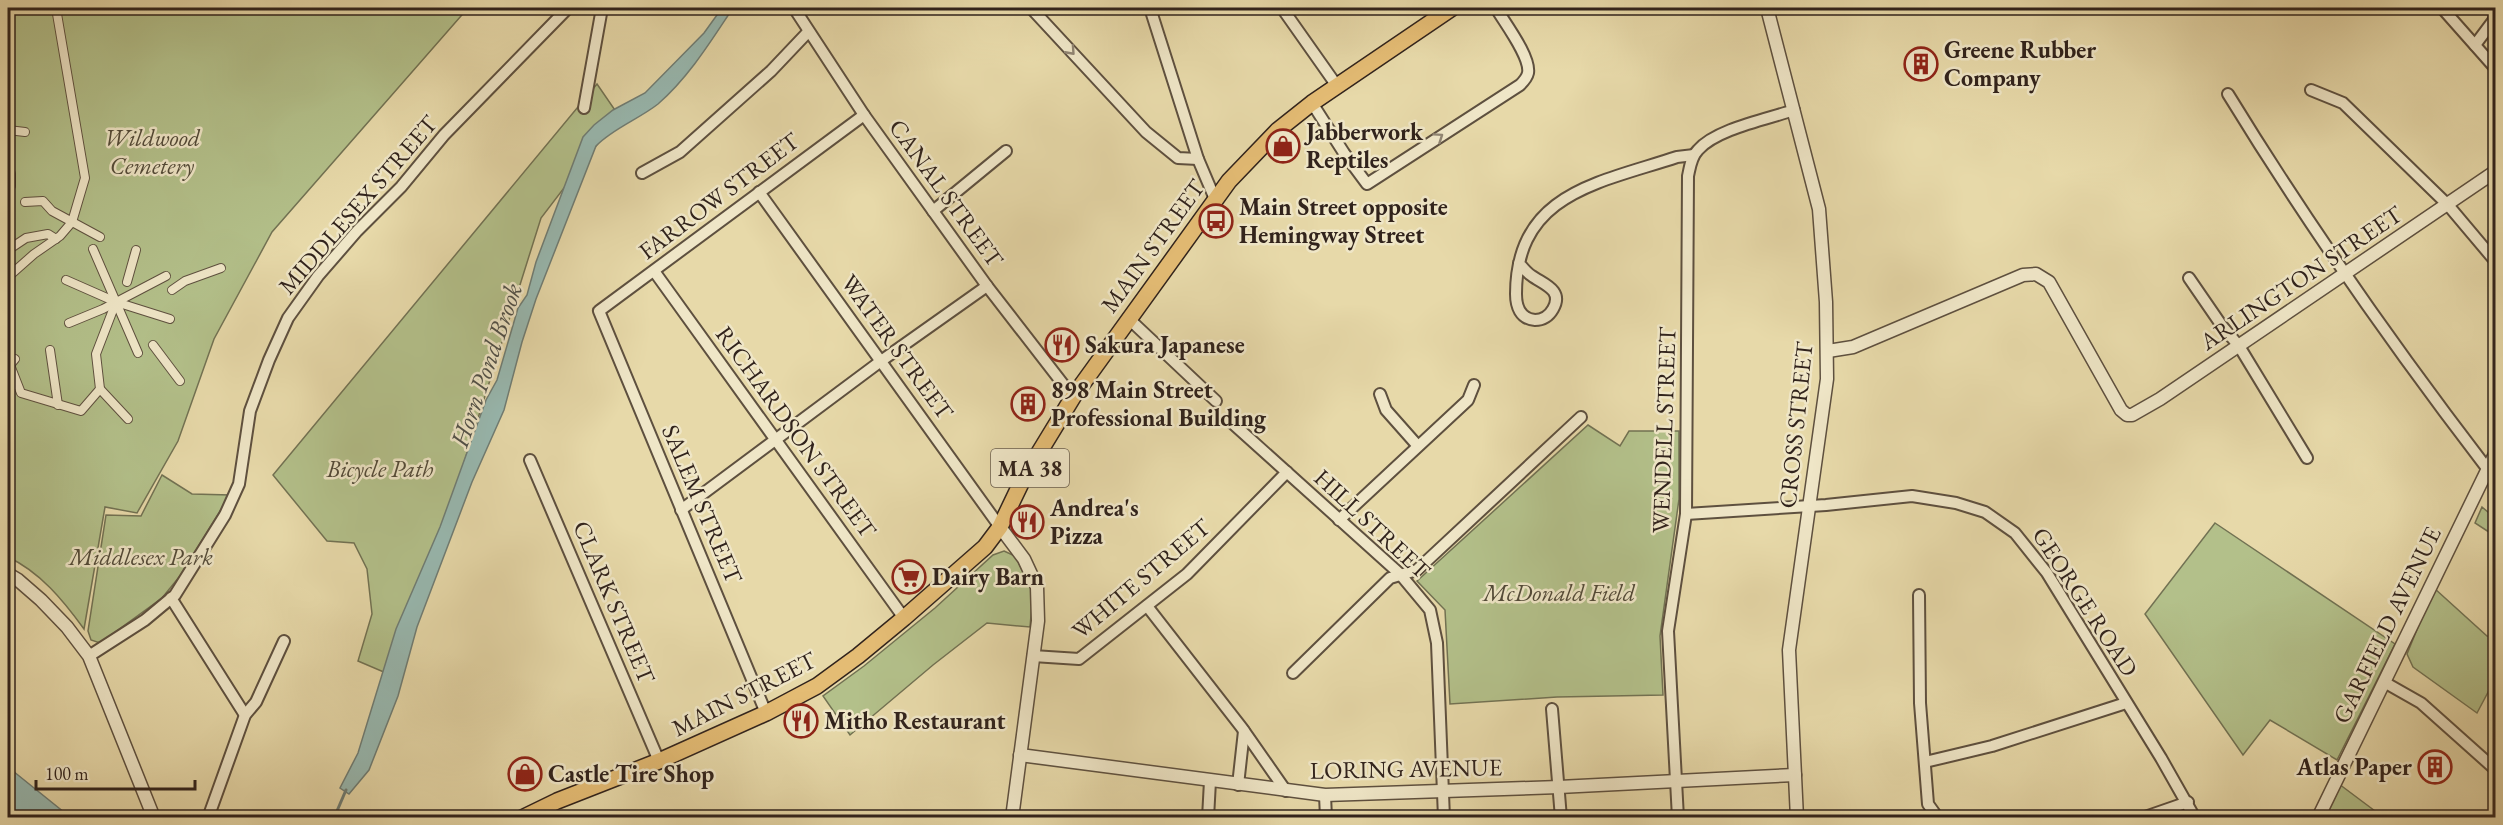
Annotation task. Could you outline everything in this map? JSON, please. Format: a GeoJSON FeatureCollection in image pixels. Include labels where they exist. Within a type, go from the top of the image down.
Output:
{"type":"FeatureCollection","features":[{"type":"Feature","properties":{"kind":"main road","name":"MAIN STREET"},"geometry":{"type":"LineString","coordinates":[[522,818],[766,713],[817,686],[904,618],[985,547],[1000,527],[1023,479],[1073,397],[1215,199],[1252,155],[1278,130],[1312,103],[1452,8]]}},
{"type":"Feature","properties":{"kind":"street"},"geometry":{"type":"LineString","coordinates":[[8,277],[56,239],[72,222],[85,178],[56,8]]}},
{"type":"Feature","properties":{"kind":"street","name":"MIDDLESEX STREET"},"geometry":{"type":"LineString","coordinates":[[89,656],[145,620],[175,595],[225,515],[239,484],[250,411],[269,360],[288,318],[318,276],[357,231],[400,187],[444,135],[568,8]]}},
{"type":"Feature","properties":{"kind":"street"},"geometry":{"type":"LineString","coordinates":[[584,108],[602,8]]}},
{"type":"Feature","properties":{"kind":"street","name":"CANAL STREET"},"geometry":{"type":"LineString","coordinates":[[794,8],[864,115],[987,286],[1073,397]]}},
{"type":"Feature","properties":{"kind":"street"},"geometry":{"type":"LineString","coordinates":[[1031,8],[1146,132],[1178,158],[1198,159]]}},
{"type":"Feature","properties":{"kind":"street"},"geometry":{"type":"LineString","coordinates":[[1150,8],[1198,159],[1215,199]]}},
{"type":"Feature","properties":{"kind":"street"},"geometry":{"type":"LineString","coordinates":[[1282,8],[1337,86]]}},
{"type":"Feature","properties":{"kind":"street"},"geometry":{"type":"LineString","coordinates":[[1312,103],[1367,184],[1520,85],[1526,78],[1528,73],[1526,58],[1496,8]]}},
{"type":"Feature","properties":{"kind":"street","name":"CROSS STREET"},"geometry":{"type":"LineString","coordinates":[[1767,8],[1821,219],[1828,351],[1826,388],[1790,650],[1797,818]]}},
{"type":"Feature","properties":{"kind":"street"},"geometry":{"type":"LineString","coordinates":[[2442,8],[2496,69]]}},
{"type":"Feature","properties":{"kind":"street"},"geometry":{"type":"LineString","coordinates":[[2475,45],[2496,17]]}},
{"type":"Feature","properties":{"kind":"street"},"geometry":{"type":"LineString","coordinates":[[642,173],[680,152],[763,78],[808,32]]}},
{"type":"Feature","properties":{"kind":"street"},"geometry":{"type":"LineString","coordinates":[[2311,90],[2343,103],[2448,205],[2496,262]]}},
{"type":"Feature","properties":{"kind":"street"},"geometry":{"type":"LineString","coordinates":[[2229,94],[2271,163],[2406,362],[2486,467]]}},
{"type":"Feature","properties":{"kind":"street"},"geometry":{"type":"LineString","coordinates":[[1519,263],[1532,276],[1545,282],[1554,292],[1555,305],[1543,319],[1530,319],[1520,312],[1517,306],[1516,281],[1519,263],[1525,243],[1538,220],[1550,208],[1567,197],[1677,157],[1694,155],[1719,136],[1794,110]]}},
{"type":"Feature","properties":{"kind":"street","name":"FARROW STREET"},"geometry":{"type":"LineString","coordinates":[[599,311],[864,115]]}},
{"type":"Feature","properties":{"kind":"street"},"geometry":{"type":"LineString","coordinates":[[8,130],[25,132]]}},
{"type":"Feature","properties":{"kind":"street"},"geometry":{"type":"LineString","coordinates":[[933,211],[1005,151]]}},
{"type":"Feature","properties":{"kind":"street","name":"WENDELL STREET"},"geometry":{"type":"LineString","coordinates":[[1678,818],[1668,631],[1686,514],[1688,177],[1694,155]]}},
{"type":"Feature","properties":{"kind":"street"},"geometry":{"type":"LineString","coordinates":[[8,166],[11,174],[11,186],[8,189]]}},
{"type":"Feature","properties":{"kind":"street","name":"ARLINGTON STREET"},"geometry":{"type":"LineString","coordinates":[[1828,351],[1853,347],[2025,274],[2042,276],[2050,284],[2121,410],[2127,415],[2160,399],[2496,171]]}},
{"type":"Feature","properties":{"kind":"street","name":"WATER STREET"},"geometry":{"type":"LineString","coordinates":[[759,192],[1000,527]]}},
{"type":"Feature","properties":{"kind":"street"},"geometry":{"type":"LineString","coordinates":[[25,202],[43,201],[52,211],[100,237]]}},
{"type":"Feature","properties":{"kind":"street"},"geometry":{"type":"LineString","coordinates":[[8,250],[27,238],[48,234],[56,239]]}},
{"type":"Feature","properties":{"kind":"street"},"geometry":{"type":"LineString","coordinates":[[93,249],[138,353]]}},
{"type":"Feature","properties":{"kind":"street"},"geometry":{"type":"LineString","coordinates":[[127,282],[136,250]]}},
{"type":"Feature","properties":{"kind":"street"},"geometry":{"type":"LineString","coordinates":[[172,290],[185,281],[221,268]]}},
{"type":"Feature","properties":{"kind":"street","name":"RICHARDSON STREET"},"geometry":{"type":"LineString","coordinates":[[654,271],[904,618]]}},
{"type":"Feature","properties":{"kind":"street"},"geometry":{"type":"LineString","coordinates":[[69,323],[166,276]]}},
{"type":"Feature","properties":{"kind":"street"},"geometry":{"type":"LineString","coordinates":[[2189,278],[2222,326],[2239,346],[2307,458]]}},
{"type":"Feature","properties":{"kind":"street"},"geometry":{"type":"LineString","coordinates":[[66,280],[116,302],[170,319]]}},
{"type":"Feature","properties":{"kind":"street"},"geometry":{"type":"LineString","coordinates":[[681,510],[881,361],[987,286]]}},
{"type":"Feature","properties":{"kind":"street"},"geometry":{"type":"LineString","coordinates":[[116,302],[96,354],[100,389],[128,418]]}},
{"type":"Feature","properties":{"kind":"street","name":"SALEM STREET"},"geometry":{"type":"LineString","coordinates":[[599,311],[766,713]]}},
{"type":"Feature","properties":{"kind":"street"},"geometry":{"type":"LineString","coordinates":[[1128,318],[1216,401]]}},
{"type":"Feature","properties":{"kind":"street"},"geometry":{"type":"LineString","coordinates":[[153,345],[180,381]]}},
{"type":"Feature","properties":{"kind":"street"},"geometry":{"type":"LineString","coordinates":[[51,350],[58,405]]}},
{"type":"Feature","properties":{"kind":"street"},"geometry":{"type":"LineString","coordinates":[[15,358],[10,365],[21,393],[81,411],[100,389]]}},
{"type":"Feature","properties":{"kind":"street"},"geometry":{"type":"LineString","coordinates":[[1339,520],[1468,400],[1474,385]]}},
{"type":"Feature","properties":{"kind":"street"},"geometry":{"type":"LineString","coordinates":[[1380,394],[1386,410],[1418,445]]}},
{"type":"Feature","properties":{"kind":"street"},"geometry":{"type":"LineString","coordinates":[[1293,673],[1390,578],[1417,570],[1581,417]]}},
{"type":"Feature","properties":{"kind":"street","name":"HILL STREET"},"geometry":{"type":"LineString","coordinates":[[1230,421],[1400,574],[1430,610],[1437,643],[1443,818]]}},
{"type":"Feature","properties":{"kind":"street","name":"GARFIELD AVENUE"},"geometry":{"type":"LineString","coordinates":[[2318,818],[2486,467],[2496,452]]}},
{"type":"Feature","properties":{"kind":"street","name":"CLARK STREET"},"geometry":{"type":"LineString","coordinates":[[530,460],[659,761]]}},
{"type":"Feature","properties":{"kind":"street","name":"WHITE STREET"},"geometry":{"type":"LineString","coordinates":[[1033,656],[1078,659],[1187,574],[1287,472]]}},
{"type":"Feature","properties":{"kind":"street","name":"GEORGE ROAD"},"geometry":{"type":"LineString","coordinates":[[1686,514],[1912,496],[1956,503],[1985,512],[2015,533],[2047,573],[2188,802],[2195,818]]}},
{"type":"Feature","properties":{"kind":"street"},"geometry":{"type":"LineString","coordinates":[[1000,527],[1024,559],[1037,587],[1038,621],[1012,818]]}},
{"type":"Feature","properties":{"kind":"street"},"geometry":{"type":"LineString","coordinates":[[8,574],[48,607],[89,656],[154,818]]}},
{"type":"Feature","properties":{"kind":"street"},"geometry":{"type":"LineString","coordinates":[[1919,595],[1920,703],[1928,804],[1938,818]]}},
{"type":"Feature","properties":{"kind":"street"},"geometry":{"type":"LineString","coordinates":[[171,598],[245,716]]}},
{"type":"Feature","properties":{"kind":"street"},"geometry":{"type":"LineString","coordinates":[[1147,606],[1244,731],[1286,791]]}},
{"type":"Feature","properties":{"kind":"street"},"geometry":{"type":"LineString","coordinates":[[208,818],[245,716],[256,702],[284,641]]}},
{"type":"Feature","properties":{"kind":"street"},"geometry":{"type":"LineString","coordinates":[[2384,682],[2418,701],[2496,770]]}},
{"type":"Feature","properties":{"kind":"street"},"geometry":{"type":"LineString","coordinates":[[1925,762],[1992,746],[2126,703]]}},
{"type":"Feature","properties":{"kind":"street"},"geometry":{"type":"LineString","coordinates":[[1552,709],[1560,818]]}},
{"type":"Feature","properties":{"kind":"street"},"geometry":{"type":"LineString","coordinates":[[1238,785],[1244,731]]}},
{"type":"Feature","properties":{"kind":"street","name":"LORING AVENUE"},"geometry":{"type":"LineString","coordinates":[[1020,755],[1325,795],[1559,787],[1795,775]]}},
{"type":"Feature","properties":{"kind":"street"},"geometry":{"type":"LineString","coordinates":[[1208,818],[1210,781]]}},
{"type":"Feature","properties":{"kind":"street"},"geometry":{"type":"LineString","coordinates":[[1325,795],[1326,818]]}},
{"type":"Feature","properties":{"kind":"street"},"geometry":{"type":"LineString","coordinates":[[2142,818],[2188,802]]}},
{"type":"Feature","properties":{"kind":"green space","name":"Wildwood Cemetery"},"geometry":{"type":"Polygon","coordinates":[[[8,8],[468,8],[272,232],[214,339],[178,441],[137,513],[105,507],[84,629],[41,579],[8,557],[8,8]]]}},
{"type":"Feature","properties":{"kind":"green space","name":"Bicycle Path"},"geometry":{"type":"Polygon","coordinates":[[[597,84],[619,116],[541,218],[435,555],[400,679],[358,661],[372,614],[367,569],[354,543],[327,541],[273,475],[597,84]]]}},
{"type":"Feature","properties":{"kind":"green space","name":"McDonald Field"},"geometry":{"type":"Polygon","coordinates":[[[1588,425],[1620,446],[1629,431],[1679,431],[1679,499],[1660,636],[1663,695],[1557,697],[1450,704],[1445,610],[1417,581],[1588,425]]]}},
{"type":"Feature","properties":{"kind":"green space","name":"Middlesex Park"},"geometry":{"type":"Polygon","coordinates":[[[162,475],[192,494],[230,495],[180,576],[162,598],[100,643],[91,640],[88,631],[106,515],[141,516],[162,475]]]}},
{"type":"Feature","properties":{"kind":"green space"},"geometry":{"type":"Polygon","coordinates":[[[2482,507],[2495,518],[2495,536],[2475,523],[2482,507]]]}},
{"type":"Feature","properties":{"kind":"green space"},"geometry":{"type":"Polygon","coordinates":[[[2215,523],[2395,644],[2337,760],[2270,720],[2243,755],[2145,614],[2215,523]]]}},
{"type":"Feature","properties":{"kind":"green space"},"geometry":{"type":"Polygon","coordinates":[[[1004,551],[1015,556],[1033,591],[1030,627],[987,623],[850,735],[823,696],[935,608],[993,555],[1004,551]]]}},
{"type":"Feature","properties":{"kind":"green space"},"geometry":{"type":"Polygon","coordinates":[[[2434,588],[2487,636],[2495,637],[2495,679],[2477,713],[2413,667],[2407,654],[2434,588]]]}},
{"type":"Feature","properties":{"kind":"green space"},"geometry":{"type":"Polygon","coordinates":[[[2339,784],[2383,817],[2325,818],[2339,784]]]}},
{"type":"Feature","properties":{"kind":"water","name":"Horn Pond Brook"},"geometry":{"type":"Polygon","coordinates":[[[722,8],[733,8],[680,82],[658,104],[610,134],[596,146],[536,299],[504,410],[472,482],[417,627],[398,696],[369,770],[349,794],[340,788],[358,753],[396,629],[440,527],[486,400],[497,380],[518,308],[527,295],[536,262],[583,137],[613,110],[645,93],[704,33],[722,8]]]}},
{"type":"Feature","properties":{"kind":"water"},"geometry":{"type":"Polygon","coordinates":[[[8,767],[70,817],[8,817],[8,767]]]}},
{"type":"Feature","properties":{"kind":"waterway","name":"Horn Pond Brook"},"geometry":{"type":"LineString","coordinates":[[334,818],[346,790]]}},
{"type":"Feature","properties":{"kind":"place","name":"Greene Rubber Company"},"geometry":{"type":"Point","coordinates":[1921,64]}},
{"type":"Feature","properties":{"kind":"place","name":"Jabberwork Reptiles"},"geometry":{"type":"Point","coordinates":[1283,146]}},
{"type":"Feature","properties":{"kind":"place","name":"Main Street opposite Hemingway Street"},"geometry":{"type":"Point","coordinates":[1216,221]}},
{"type":"Feature","properties":{"kind":"place","name":"Sakura Japanese"},"geometry":{"type":"Point","coordinates":[1062,345]}},
{"type":"Feature","properties":{"kind":"place","name":"898 Main Street Professional Building"},"geometry":{"type":"Point","coordinates":[1028,404]}},
{"type":"Feature","properties":{"kind":"place","name":"Andrea's Pizza"},"geometry":{"type":"Point","coordinates":[1027,522]}},
{"type":"Feature","properties":{"kind":"place","name":"Dairy Barn"},"geometry":{"type":"Point","coordinates":[909,577]}},
{"type":"Feature","properties":{"kind":"place","name":"Mitho Restaurant"},"geometry":{"type":"Point","coordinates":[801,721]}},
{"type":"Feature","properties":{"kind":"place","name":"Atlas Paper"},"geometry":{"type":"Point","coordinates":[2435,767]}},
{"type":"Feature","properties":{"kind":"place","name":"Castle Tire Shop"},"geometry":{"type":"Point","coordinates":[525,774]}}]}
